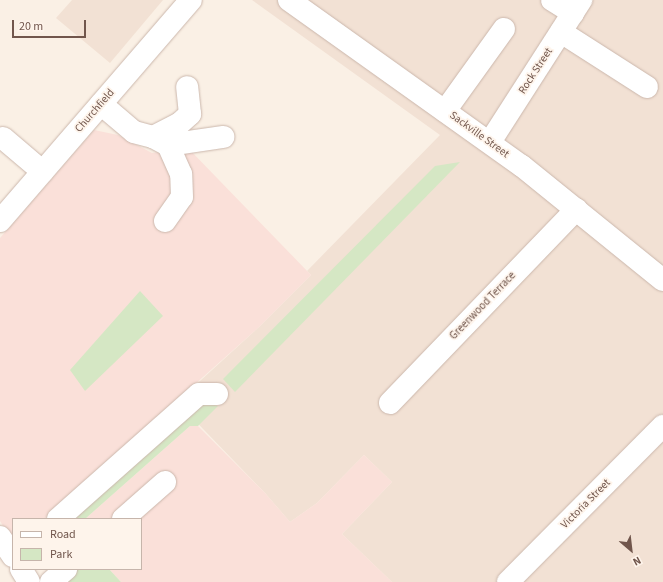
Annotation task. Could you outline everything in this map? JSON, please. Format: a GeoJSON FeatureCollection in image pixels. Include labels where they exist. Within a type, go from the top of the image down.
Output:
{"type":"FeatureCollection","features":[{"type":"Feature","properties":{"kind":"street","name":"Churchfield"},"geometry":{"type":"LineString","coordinates":[[0,221],[191,0]]}},
{"type":"Feature","properties":{"kind":"street","name":"Sackville Street"},"geometry":{"type":"LineString","coordinates":[[289,0],[490,142],[577,209],[663,279]]}},
{"type":"Feature","properties":{"kind":"street"},"geometry":{"type":"LineString","coordinates":[[552,0],[577,7]]}},
{"type":"Feature","properties":{"kind":"street","name":"Rock Street"},"geometry":{"type":"LineString","coordinates":[[490,142],[577,7]]}},
{"type":"Feature","properties":{"kind":"street"},"geometry":{"type":"LineString","coordinates":[[445,111],[504,29]]}},
{"type":"Feature","properties":{"kind":"street"},"geometry":{"type":"LineString","coordinates":[[561,32],[647,87]]}},
{"type":"Feature","properties":{"kind":"street"},"geometry":{"type":"LineString","coordinates":[[160,141],[190,114],[187,87]]}},
{"type":"Feature","properties":{"kind":"street"},"geometry":{"type":"LineString","coordinates":[[101,104],[134,132],[160,141],[223,137]]}},
{"type":"Feature","properties":{"kind":"street"},"geometry":{"type":"LineString","coordinates":[[3,138],[42,172]]}},
{"type":"Feature","properties":{"kind":"street"},"geometry":{"type":"LineString","coordinates":[[160,141],[181,174],[182,197],[165,221]]}},
{"type":"Feature","properties":{"kind":"street","name":"Greenwood Terrace"},"geometry":{"type":"LineString","coordinates":[[390,403],[577,209]]}},
{"type":"Feature","properties":{"kind":"street"},"geometry":{"type":"LineString","coordinates":[[59,518],[199,394],[217,394]]}},
{"type":"Feature","properties":{"kind":"street","name":"Victoria Street"},"geometry":{"type":"LineString","coordinates":[[508,582],[663,426]]}},
{"type":"Feature","properties":{"kind":"street"},"geometry":{"type":"LineString","coordinates":[[123,518],[165,482]]}},
{"type":"Feature","properties":{"kind":"street"},"geometry":{"type":"LineString","coordinates":[[0,536],[12,554]]}},
{"type":"Feature","properties":{"kind":"street"},"geometry":{"type":"LineString","coordinates":[[0,562],[12,556]]}},
{"type":"Feature","properties":{"kind":"street"},"geometry":{"type":"LineString","coordinates":[[22,570],[29,582]]}},
{"type":"Feature","properties":{"kind":"street"},"geometry":{"type":"LineString","coordinates":[[51,582],[65,570]]}},
{"type":"Feature","properties":{"kind":"shaded area"},"geometry":{"type":"Polygon","coordinates":[[[72,0],[163,0],[110,63],[56,18],[72,0]]]}},
{"type":"Feature","properties":{"kind":"shaded area"},"geometry":{"type":"Polygon","coordinates":[[[252,0],[663,0],[663,582],[392,582],[342,534],[392,482],[364,455],[317,503],[290,522],[265,493],[177,402],[259,327],[311,275],[307,271],[440,135],[252,0]]]}},
{"type":"Feature","properties":{"kind":"shaded area"},"geometry":{"type":"Polygon","coordinates":[[[94,130],[118,135],[152,153],[188,148],[311,275],[259,327],[45,518],[12,518],[12,540],[0,521],[0,238],[94,130]]]}},
{"type":"Feature","properties":{"kind":"shaded area"},"geometry":{"type":"Polygon","coordinates":[[[190,426],[198,426],[265,493],[290,522],[317,503],[364,455],[392,482],[342,534],[392,582],[121,582],[110,570],[142,570],[142,518],[86,518],[190,426]]]}},
{"type":"Feature","properties":{"kind":"green space"},"geometry":{"type":"Polygon","coordinates":[[[460,162],[235,392],[223,379],[435,166],[460,162]]]}},
{"type":"Feature","properties":{"kind":"green space"},"geometry":{"type":"Polygon","coordinates":[[[140,291],[163,316],[85,391],[70,370],[140,291]]]}},
{"type":"Feature","properties":{"kind":"green space"},"geometry":{"type":"Polygon","coordinates":[[[201,401],[218,406],[198,426],[190,426],[86,518],[67,518],[201,401]]]}},
{"type":"Feature","properties":{"kind":"green space"},"geometry":{"type":"Polygon","coordinates":[[[77,570],[110,570],[121,582],[62,582],[77,570]]]}}]}
